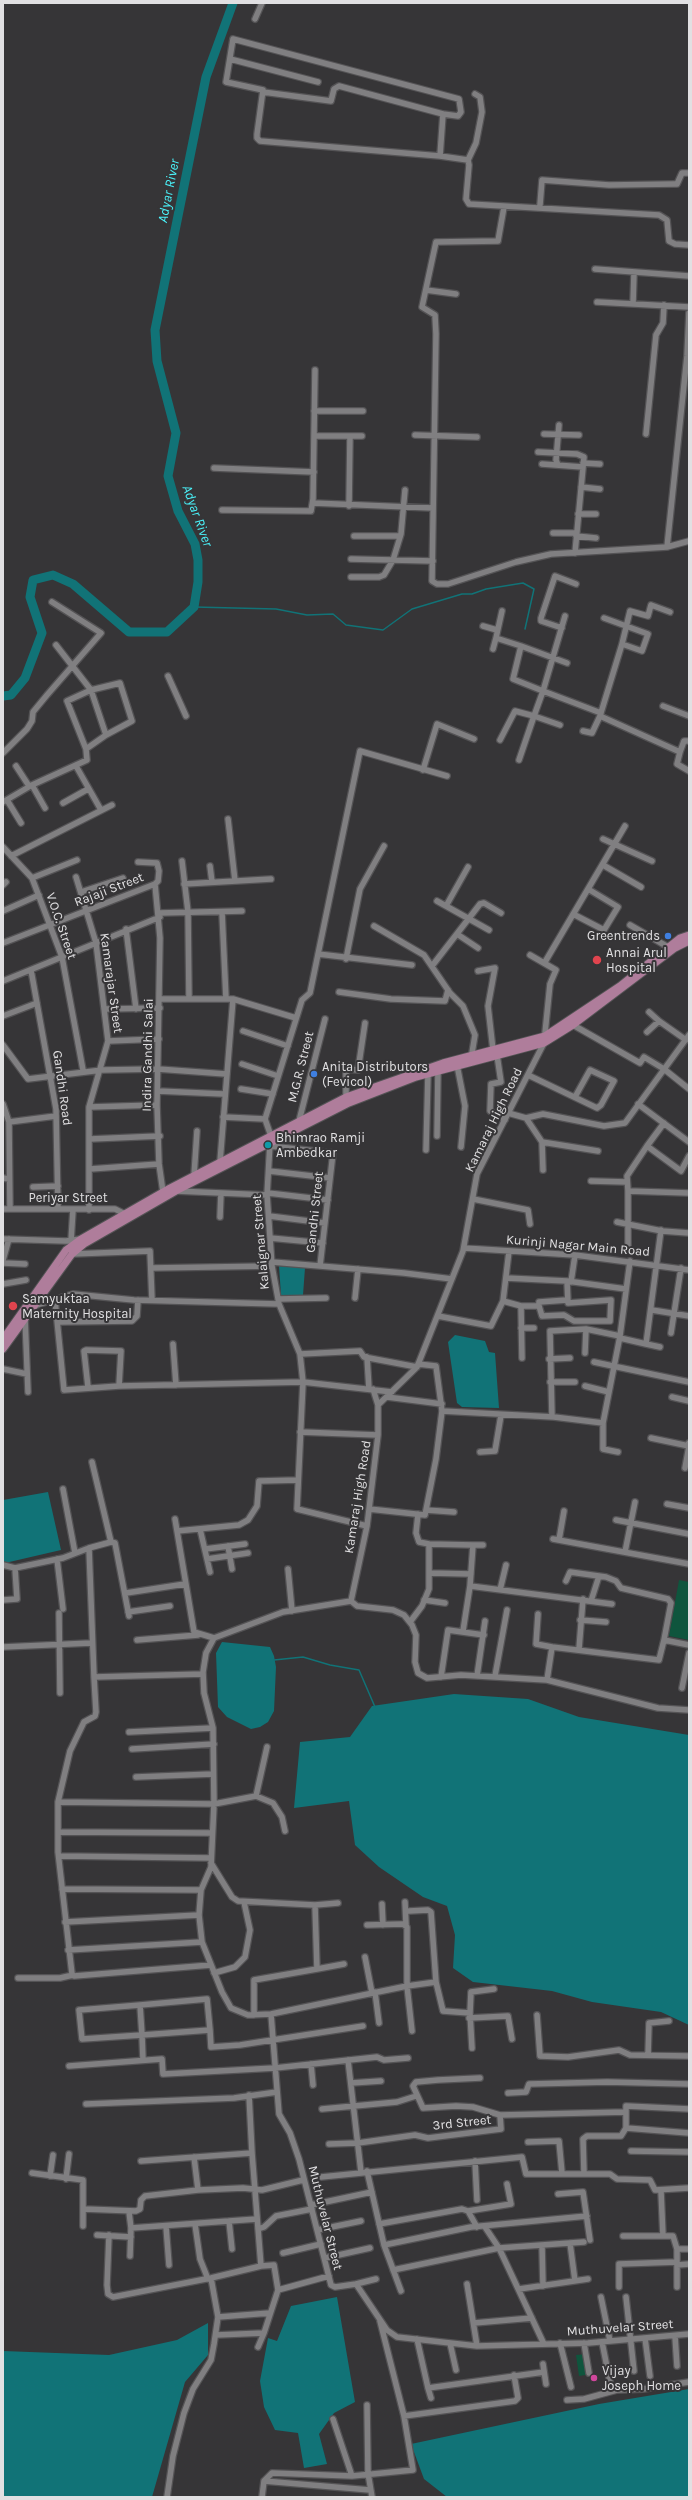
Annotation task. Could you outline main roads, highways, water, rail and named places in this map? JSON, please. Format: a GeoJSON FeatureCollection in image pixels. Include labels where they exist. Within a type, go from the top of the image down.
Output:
{"type":"FeatureCollection","features":[{"type":"Feature","properties":{"kind":"main road"},"geometry":{"type":"LineString","coordinates":[[544,1040],[620,986],[668,947],[689,935]]}},
{"type":"Feature","properties":{"kind":"main road"},"geometry":{"type":"LineString","coordinates":[[3,1348],[72,1254],[128,1216],[194,1176],[220,1162],[270,1142],[299,1121],[346,1097],[412,1072],[544,1040],[573,1025],[676,948],[689,941]]}},
{"type":"Feature","properties":{"kind":"main road"},"geometry":{"type":"LineString","coordinates":[[164,1195],[176,1192],[270,1142],[349,1103],[438,1070],[458,1065],[471,1058]]}},
{"type":"Feature","properties":{"kind":"main road"},"geometry":{"type":"LineString","coordinates":[[3,1339],[66,1250],[81,1239],[128,1216]]}},
{"type":"Feature","properties":{"kind":"water"},"geometry":{"type":"Polygon","coordinates":[[[279,1266],[305,1268],[303,1295],[281,1295],[279,1266]]]}},
{"type":"Feature","properties":{"kind":"water"},"geometry":{"type":"Polygon","coordinates":[[[455,1335],[485,1341],[489,1352],[495,1353],[499,1408],[462,1407],[457,1403],[448,1342],[455,1335]]]}},
{"type":"Feature","properties":{"kind":"water"},"geometry":{"type":"Polygon","coordinates":[[[48,1492],[61,1550],[5,1563],[3,1561],[3,1500],[48,1492]]]}},
{"type":"Feature","properties":{"kind":"water"},"geometry":{"type":"Polygon","coordinates":[[[222,1642],[270,1647],[274,1656],[276,1667],[274,1711],[268,1722],[260,1727],[251,1729],[227,1717],[218,1707],[216,1653],[222,1642]]]}},
{"type":"Feature","properties":{"kind":"water"},"geometry":{"type":"Polygon","coordinates":[[[454,1694],[528,1699],[579,1717],[689,1735],[689,2025],[661,2012],[592,2002],[552,1991],[473,1982],[453,1968],[455,1935],[447,1906],[423,1897],[379,1867],[355,1845],[349,1801],[294,1808],[300,1742],[350,1737],[372,1706],[454,1694]]]}},
{"type":"Feature","properties":{"kind":"water"},"geometry":{"type":"Polygon","coordinates":[[[337,2297],[355,2402],[334,2413],[319,2434],[327,2464],[304,2468],[298,2433],[275,2430],[264,2407],[260,2381],[268,2338],[277,2341],[291,2306],[337,2297]]]}},
{"type":"Feature","properties":{"kind":"water"},"geometry":{"type":"Polygon","coordinates":[[[208,2323],[208,2355],[185,2382],[152,2497],[3,2497],[3,2351],[109,2355],[177,2340],[208,2323]]]}},
{"type":"Feature","properties":{"kind":"water"},"geometry":{"type":"Polygon","coordinates":[[[689,2389],[689,2497],[447,2497],[424,2479],[411,2444],[599,2404],[689,2389]]]}},
{"type":"Feature","properties":{"kind":"waterway","name":"Adyar River"},"geometry":{"type":"LineString","coordinates":[[3,696],[11,695],[25,678],[42,633],[30,597],[33,580],[53,575],[73,584],[129,632],[167,632],[194,607],[198,582],[198,560],[195,544],[178,511],[168,476],[176,433],[157,361],[155,330],[206,77],[233,3]]}},
{"type":"Feature","properties":{"kind":"waterway"},"geometry":{"type":"LineString","coordinates":[[194,607],[276,609],[307,615],[333,614],[346,625],[383,630],[412,609],[462,594],[472,594],[486,589],[523,583],[534,589],[525,629]]}},
{"type":"Feature","properties":{"kind":"waterway"},"geometry":{"type":"LineString","coordinates":[[274,1660],[303,1657],[330,1665],[359,1670],[375,1707]]}},
{"type":"Feature","properties":{"kind":"place","name":"Greentrends"},"geometry":{"type":"Point","coordinates":[668,936]}},
{"type":"Feature","properties":{"kind":"place","name":"Annai Arul Hospital"},"geometry":{"type":"Point","coordinates":[597,960]}},
{"type":"Feature","properties":{"kind":"place","name":"Anita Distributors (Fevicol)"},"geometry":{"type":"Point","coordinates":[314,1074]}},
{"type":"Feature","properties":{"kind":"place","name":"Bhimrao Ramji Ambedkar"},"geometry":{"type":"Point","coordinates":[268,1145]}},
{"type":"Feature","properties":{"kind":"place","name":"Samyuktaa Maternity Hospital"},"geometry":{"type":"Point","coordinates":[13,1306]}},
{"type":"Feature","properties":{"kind":"place","name":"Vijay Joseph Home"},"geometry":{"type":"Point","coordinates":[594,2378]}}]}
